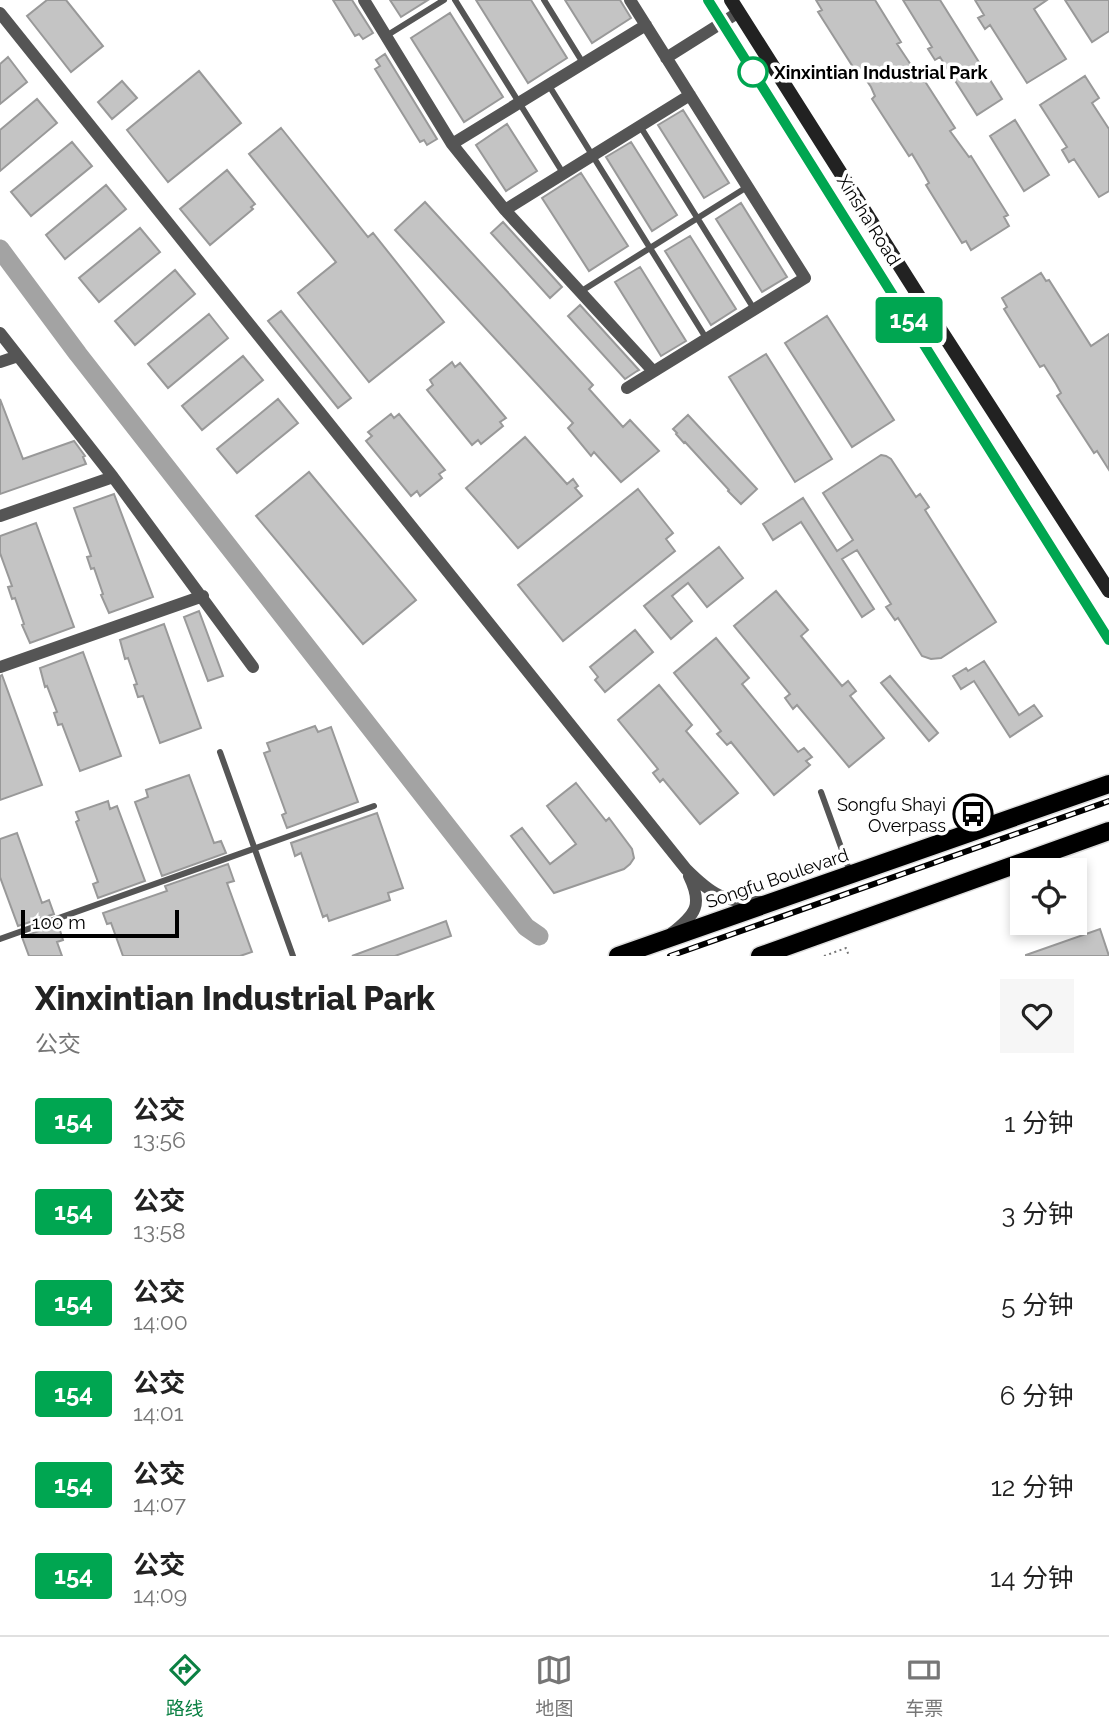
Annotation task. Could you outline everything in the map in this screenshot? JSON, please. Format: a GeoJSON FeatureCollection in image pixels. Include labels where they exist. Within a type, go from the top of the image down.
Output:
{"type":"FeatureCollection","features":[{"type":"Feature","properties":{"kind":"main road","name":"Xinsha Road"},"geometry":{"type":"LineString","coordinates":[[708,0],[1109,640]]}},
{"type":"Feature","properties":{"kind":"main road","name":"Xinsha Road"},"geometry":{"type":"LineString","coordinates":[[735,6],[1109,591]]}},
{"type":"Feature","properties":{"kind":"main road","name":"Songfu Boulevard"},"geometry":{"type":"LineString","coordinates":[[618,956],[1109,784]]}},
{"type":"Feature","properties":{"kind":"main road"},"geometry":{"type":"LineString","coordinates":[[760,956],[1109,831]]}},
{"type":"Feature","properties":{"kind":"street"},"geometry":{"type":"LineString","coordinates":[[364,0],[452,144],[505,209],[653,371]]}},
{"type":"Feature","properties":{"kind":"street"},"geometry":{"type":"LineString","coordinates":[[627,388],[805,278],[630,0]]}},
{"type":"Feature","properties":{"kind":"street"},"geometry":{"type":"LineString","coordinates":[[666,58],[722,22],[735,6]]}},
{"type":"Feature","properties":{"kind":"street"},"geometry":{"type":"LineString","coordinates":[[0,13],[686,869],[718,896],[731,901],[771,902]]}},
{"type":"Feature","properties":{"kind":"street"},"geometry":{"type":"LineString","coordinates":[[452,144],[646,25]]}},
{"type":"Feature","properties":{"kind":"street"},"geometry":{"type":"LineString","coordinates":[[505,209],[690,95]]}},
{"type":"Feature","properties":{"kind":"street"},"geometry":{"type":"LineString","coordinates":[[0,332],[203,596],[253,667]]}},
{"type":"Feature","properties":{"kind":"street"},"geometry":{"type":"LineString","coordinates":[[0,362],[18,356]]}},
{"type":"Feature","properties":{"kind":"street"},"geometry":{"type":"LineString","coordinates":[[0,516],[113,477]]}},
{"type":"Feature","properties":{"kind":"street"},"geometry":{"type":"LineString","coordinates":[[0,667],[203,596]]}},
{"type":"Feature","properties":{"kind":"street"},"geometry":{"type":"LineString","coordinates":[[661,941],[691,917],[695,909],[697,897],[686,869]]}},
{"type":"Feature","properties":{"kind":"lane"},"geometry":{"type":"LineString","coordinates":[[386,36],[444,0]]}},
{"type":"Feature","properties":{"kind":"lane"},"geometry":{"type":"LineString","coordinates":[[455,0],[563,173]]}},
{"type":"Feature","properties":{"kind":"lane"},"geometry":{"type":"LineString","coordinates":[[544,0],[583,63]]}},
{"type":"Feature","properties":{"kind":"lane"},"geometry":{"type":"LineString","coordinates":[[548,84],[706,338]]}},
{"type":"Feature","properties":{"kind":"lane"},"geometry":{"type":"LineString","coordinates":[[640,125],[754,309]]}},
{"type":"Feature","properties":{"kind":"lane"},"geometry":{"type":"LineString","coordinates":[[580,292],[747,187]]}},
{"type":"Feature","properties":{"kind":"lane"},"geometry":{"type":"LineString","coordinates":[[220,752],[293,956]]}},
{"type":"Feature","properties":{"kind":"lane"},"geometry":{"type":"LineString","coordinates":[[821,792],[850,874]]}},
{"type":"Feature","properties":{"kind":"lane"},"geometry":{"type":"LineString","coordinates":[[0,939],[374,806]]}},
{"type":"Feature","properties":{"kind":"path"},"geometry":{"type":"LineString","coordinates":[[750,890],[825,863],[827,868]]}},
{"type":"Feature","properties":{"kind":"path"},"geometry":{"type":"LineString","coordinates":[[824,956],[846,948],[849,956]]}},
{"type":"Feature","properties":{"kind":"building"},"geometry":{"type":"Polygon","coordinates":[[[47,0],[66,0],[103,46],[71,72],[27,16],[47,0]]]}},
{"type":"Feature","properties":{"kind":"building"},"geometry":{"type":"Polygon","coordinates":[[[333,0],[352,0],[373,33],[363,39],[359,34],[355,36],[333,0]]]}},
{"type":"Feature","properties":{"kind":"building"},"geometry":{"type":"Polygon","coordinates":[[[390,0],[428,0],[401,17],[390,0]]]}},
{"type":"Feature","properties":{"kind":"building"},"geometry":{"type":"Polygon","coordinates":[[[476,0],[531,0],[567,58],[528,83],[476,0]]]}},
{"type":"Feature","properties":{"kind":"building"},"geometry":{"type":"Polygon","coordinates":[[[565,0],[620,0],[631,18],[592,43],[565,0]]]}},
{"type":"Feature","properties":{"kind":"building"},"geometry":{"type":"Polygon","coordinates":[[[816,0],[875,0],[901,42],[897,44],[915,71],[917,69],[955,128],[950,131],[969,157],[971,156],[1008,215],[1004,217],[1009,226],[971,250],[966,241],[962,243],[926,185],[929,183],[912,154],[909,156],[872,99],[875,96],[871,87],[858,68],[855,70],[818,12],[822,10],[816,0]]]}},
{"type":"Feature","properties":{"kind":"building"},"geometry":{"type":"Polygon","coordinates":[[[903,0],[940,0],[1002,99],[977,115],[940,57],[935,60],[928,49],[932,47],[903,0]]]}},
{"type":"Feature","properties":{"kind":"building"},"geometry":{"type":"Polygon","coordinates":[[[975,0],[1047,0],[1034,9],[1066,59],[1027,83],[990,25],[985,29],[978,18],[984,15],[975,0]]]}},
{"type":"Feature","properties":{"kind":"building"},"geometry":{"type":"Polygon","coordinates":[[[1065,0],[1109,0],[1109,31],[1092,42],[1065,0]]]}},
{"type":"Feature","properties":{"kind":"building"},"geometry":{"type":"Polygon","coordinates":[[[450,13],[503,97],[464,122],[411,38],[450,13]]]}},
{"type":"Feature","properties":{"kind":"building"},"geometry":{"type":"Polygon","coordinates":[[[385,54],[437,139],[427,145],[424,140],[420,142],[375,69],[380,66],[376,60],[385,54]]]}},
{"type":"Feature","properties":{"kind":"building"},"geometry":{"type":"Polygon","coordinates":[[[8,57],[27,82],[0,104],[0,64],[8,57]]]}},
{"type":"Feature","properties":{"kind":"building"},"geometry":{"type":"Polygon","coordinates":[[[199,71],[241,123],[168,182],[127,130],[199,71]]]}},
{"type":"Feature","properties":{"kind":"building"},"geometry":{"type":"Polygon","coordinates":[[[1085,76],[1099,98],[1092,103],[1109,129],[1109,191],[1099,197],[1074,159],[1069,162],[1062,150],[1067,147],[1040,105],[1085,76]]]}},
{"type":"Feature","properties":{"kind":"building"},"geometry":{"type":"Polygon","coordinates":[[[122,81],[137,98],[112,119],[98,102],[122,81]]]}},
{"type":"Feature","properties":{"kind":"building"},"geometry":{"type":"Polygon","coordinates":[[[37,99],[57,123],[0,171],[0,130],[37,99]]]}},
{"type":"Feature","properties":{"kind":"building"},"geometry":{"type":"Polygon","coordinates":[[[683,110],[729,183],[704,198],[658,125],[683,110]]]}},
{"type":"Feature","properties":{"kind":"building"},"geometry":{"type":"Polygon","coordinates":[[[1015,120],[1049,175],[1024,191],[990,136],[1015,120]]]}},
{"type":"Feature","properties":{"kind":"building"},"geometry":{"type":"Polygon","coordinates":[[[507,124],[537,171],[506,191],[476,145],[507,124]]]}},
{"type":"Feature","properties":{"kind":"building"},"geometry":{"type":"Polygon","coordinates":[[[281,128],[368,237],[373,233],[444,322],[369,382],[298,293],[336,262],[249,154],[281,128]]]}},
{"type":"Feature","properties":{"kind":"building"},"geometry":{"type":"Polygon","coordinates":[[[72,142],[92,166],[31,216],[11,192],[72,142]]]}},
{"type":"Feature","properties":{"kind":"building"},"geometry":{"type":"Polygon","coordinates":[[[631,142],[677,215],[652,231],[606,157],[631,142]]]}},
{"type":"Feature","properties":{"kind":"building"},"geometry":{"type":"Polygon","coordinates":[[[227,170],[255,204],[251,207],[253,209],[210,245],[180,209],[227,170]]]}},
{"type":"Feature","properties":{"kind":"building"},"geometry":{"type":"Polygon","coordinates":[[[581,173],[628,246],[589,271],[542,198],[581,173]]]}},
{"type":"Feature","properties":{"kind":"building"},"geometry":{"type":"Polygon","coordinates":[[[106,185],[126,209],[65,259],[46,235],[106,185]]]}},
{"type":"Feature","properties":{"kind":"building"},"geometry":{"type":"Polygon","coordinates":[[[425,202],[593,385],[589,389],[623,427],[630,420],[659,451],[621,482],[594,452],[591,456],[568,428],[573,423],[395,230],[425,202]]]}},
{"type":"Feature","properties":{"kind":"building"},"geometry":{"type":"Polygon","coordinates":[[[741,203],[787,277],[762,292],[716,219],[741,203]]]}},
{"type":"Feature","properties":{"kind":"building"},"geometry":{"type":"Polygon","coordinates":[[[503,222],[562,287],[550,298],[491,233],[503,222]]]}},
{"type":"Feature","properties":{"kind":"building"},"geometry":{"type":"Polygon","coordinates":[[[140,228],[160,252],[99,302],[79,278],[140,228]]]}},
{"type":"Feature","properties":{"kind":"building"},"geometry":{"type":"Polygon","coordinates":[[[690,236],[736,309],[711,325],[665,251],[690,236]]]}},
{"type":"Feature","properties":{"kind":"building"},"geometry":{"type":"Polygon","coordinates":[[[640,267],[686,341],[661,356],[615,282],[640,267]]]}},
{"type":"Feature","properties":{"kind":"building"},"geometry":{"type":"Polygon","coordinates":[[[175,270],[195,294],[135,345],[115,321],[175,270]]]}},
{"type":"Feature","properties":{"kind":"building"},"geometry":{"type":"Polygon","coordinates":[[[1041,273],[1046,281],[1049,280],[1091,346],[1109,334],[1109,470],[1097,451],[1094,453],[1057,396],[1061,393],[1056,384],[1044,365],[1040,367],[1004,309],[1007,307],[1002,298],[1041,273]]]}},
{"type":"Feature","properties":{"kind":"building"},"geometry":{"type":"Polygon","coordinates":[[[580,305],[639,370],[625,379],[568,316],[580,305]]]}},
{"type":"Feature","properties":{"kind":"building"},"geometry":{"type":"Polygon","coordinates":[[[281,311],[351,398],[338,408],[268,321],[281,311]]]}},
{"type":"Feature","properties":{"kind":"building"},"geometry":{"type":"Polygon","coordinates":[[[209,314],[228,338],[168,388],[148,364],[209,314]]]}},
{"type":"Feature","properties":{"kind":"building"},"geometry":{"type":"Polygon","coordinates":[[[827,316],[894,420],[852,447],[785,343],[827,316]]]}},
{"type":"Feature","properties":{"kind":"building"},"geometry":{"type":"Polygon","coordinates":[[[766,354],[832,459],[795,482],[729,377],[766,354]]]}},
{"type":"Feature","properties":{"kind":"building"},"geometry":{"type":"Polygon","coordinates":[[[243,356],[263,380],[202,430],[182,406],[243,356]]]}},
{"type":"Feature","properties":{"kind":"building"},"geometry":{"type":"Polygon","coordinates":[[[452,362],[455,367],[460,363],[506,418],[500,422],[503,426],[481,444],[478,440],[472,445],[427,390],[433,385],[430,380],[452,362]]]}},
{"type":"Feature","properties":{"kind":"building"},"geometry":{"type":"Polygon","coordinates":[[[0,399],[23,459],[74,441],[85,456],[83,457],[86,464],[0,494],[0,399]]]}},
{"type":"Feature","properties":{"kind":"building"},"geometry":{"type":"Polygon","coordinates":[[[278,399],[298,423],[237,473],[217,449],[278,399]]]}},
{"type":"Feature","properties":{"kind":"building"},"geometry":{"type":"Polygon","coordinates":[[[391,414],[394,418],[399,414],[445,470],[439,474],[442,478],[420,496],[417,491],[411,496],[366,441],[372,436],[368,432],[391,414]]]}},
{"type":"Feature","properties":{"kind":"building"},"geometry":{"type":"Polygon","coordinates":[[[688,415],[757,489],[741,504],[673,429],[688,415]]]}},
{"type":"Feature","properties":{"kind":"building"},"geometry":{"type":"Polygon","coordinates":[[[525,437],[567,484],[573,479],[578,486],[575,488],[582,496],[518,548],[466,488],[525,437]]]}},
{"type":"Feature","properties":{"kind":"building"},"geometry":{"type":"Polygon","coordinates":[[[881,455],[891,459],[916,497],[920,494],[929,507],[925,510],[996,622],[941,658],[922,656],[898,618],[895,620],[886,607],[891,604],[857,550],[842,559],[874,609],[862,617],[801,522],[773,540],[763,524],[803,498],[837,551],[853,540],[823,493],[881,455]]]}},
{"type":"Feature","properties":{"kind":"building"},"geometry":{"type":"Polygon","coordinates":[[[309,472],[416,600],[363,644],[256,516],[309,472]]]}},
{"type":"Feature","properties":{"kind":"building"},"geometry":{"type":"Polygon","coordinates":[[[638,489],[673,533],[666,539],[675,551],[563,641],[518,585],[638,489]]]}},
{"type":"Feature","properties":{"kind":"building"},"geometry":{"type":"Polygon","coordinates":[[[114,494],[153,597],[109,613],[94,568],[91,569],[87,557],[91,556],[74,508],[114,494]]]}},
{"type":"Feature","properties":{"kind":"building"},"geometry":{"type":"Polygon","coordinates":[[[36,523],[74,627],[30,643],[15,598],[12,599],[8,587],[12,586],[0,553],[0,536],[36,523]]]}},
{"type":"Feature","properties":{"kind":"building"},"geometry":{"type":"Polygon","coordinates":[[[719,547],[743,578],[707,607],[688,583],[672,596],[692,621],[671,639],[644,606],[719,547]]]}},
{"type":"Feature","properties":{"kind":"building"},"geometry":{"type":"Polygon","coordinates":[[[776,591],[808,630],[801,636],[842,686],[848,681],[856,691],[850,696],[884,738],[849,767],[797,705],[793,709],[785,698],[790,694],[734,626],[776,591]]]}},
{"type":"Feature","properties":{"kind":"building"},"geometry":{"type":"Polygon","coordinates":[[[199,611],[223,676],[208,681],[184,617],[199,611]]]}},
{"type":"Feature","properties":{"kind":"building"},"geometry":{"type":"Polygon","coordinates":[[[164,624],[201,728],[160,743],[143,696],[138,697],[134,685],[137,684],[128,658],[125,659],[120,640],[164,624]]]}},
{"type":"Feature","properties":{"kind":"building"},"geometry":{"type":"Polygon","coordinates":[[[635,630],[653,652],[605,692],[595,680],[598,677],[590,667],[635,630]]]}},
{"type":"Feature","properties":{"kind":"building"},"geometry":{"type":"Polygon","coordinates":[[[716,638],[749,678],[742,684],[798,752],[804,748],[812,757],[806,761],[810,765],[774,795],[731,742],[727,745],[717,734],[721,731],[674,673],[716,638]]]}},
{"type":"Feature","properties":{"kind":"building"},"geometry":{"type":"Polygon","coordinates":[[[83,652],[121,756],[80,771],[62,724],[58,725],[54,713],[57,712],[47,686],[45,687],[40,668],[83,652]]]}},
{"type":"Feature","properties":{"kind":"building"},"geometry":{"type":"Polygon","coordinates":[[[984,661],[1019,715],[1034,705],[1042,716],[1010,737],[974,681],[961,689],[953,676],[984,661]]]}},
{"type":"Feature","properties":{"kind":"building"},"geometry":{"type":"Polygon","coordinates":[[[2,675],[42,785],[0,800],[0,676],[2,675]]]}},
{"type":"Feature","properties":{"kind":"building"},"geometry":{"type":"Polygon","coordinates":[[[890,676],[938,733],[929,741],[881,683],[890,676]]]}},
{"type":"Feature","properties":{"kind":"building"},"geometry":{"type":"Polygon","coordinates":[[[659,685],[692,725],[686,731],[738,793],[700,824],[663,779],[660,782],[653,773],[658,769],[618,720],[659,685]]]}},
{"type":"Feature","properties":{"kind":"building"},"geometry":{"type":"Polygon","coordinates":[[[315,726],[318,732],[331,727],[358,802],[287,828],[282,815],[286,813],[264,753],[270,751],[267,743],[315,726]]]}},
{"type":"Feature","properties":{"kind":"building"},"geometry":{"type":"Polygon","coordinates":[[[189,775],[214,843],[221,841],[226,853],[162,876],[135,802],[148,797],[146,790],[189,775]]]}},
{"type":"Feature","properties":{"kind":"building"},"geometry":{"type":"Polygon","coordinates":[[[576,783],[606,821],[609,818],[632,849],[634,858],[624,869],[554,893],[511,836],[522,828],[550,864],[576,844],[547,806],[576,783]]]}},
{"type":"Feature","properties":{"kind":"building"},"geometry":{"type":"Polygon","coordinates":[[[108,801],[110,809],[117,806],[145,881],[98,898],[93,884],[98,882],[76,822],[79,820],[76,812],[108,801]]]}},
{"type":"Feature","properties":{"kind":"building"},"geometry":{"type":"Polygon","coordinates":[[[377,813],[403,888],[388,893],[390,900],[329,921],[327,915],[323,917],[301,853],[295,856],[291,843],[377,813]]]}},
{"type":"Feature","properties":{"kind":"building"},"geometry":{"type":"Polygon","coordinates":[[[17,833],[42,903],[49,900],[54,914],[18,926],[0,877],[0,839],[17,833]]]}},
{"type":"Feature","properties":{"kind":"building"},"geometry":{"type":"Polygon","coordinates":[[[228,864],[234,881],[227,883],[252,952],[240,956],[123,956],[111,923],[107,924],[103,913],[167,891],[165,886],[228,864]]]}},
{"type":"Feature","properties":{"kind":"building"},"geometry":{"type":"Polygon","coordinates":[[[446,921],[451,936],[395,956],[352,956],[446,921]]]}},
{"type":"Feature","properties":{"kind":"building"},"geometry":{"type":"Polygon","coordinates":[[[58,924],[63,940],[57,942],[62,956],[29,956],[22,937],[58,924]]]}},
{"type":"Feature","properties":{"kind":"building"},"geometry":{"type":"Polygon","coordinates":[[[1100,929],[1109,956],[1026,956],[1087,935],[1100,929]]]}},
{"type":"Feature","properties":{"kind":"waterway"},"geometry":{"type":"LineString","coordinates":[[0,249],[78,354],[526,927],[539,936]]}},
{"type":"Feature","properties":{"kind":"railway"},"geometry":{"type":"LineString","coordinates":[[670,956],[1109,801]]}},
{"type":"Feature","properties":{"kind":"bus line","name":"154"},"geometry":{"type":"LineString","coordinates":[[708,0],[1109,640]]}},
{"type":"Feature","properties":{"kind":"place","name":"Xinxintian Industrial Park"},"geometry":{"type":"Point","coordinates":[753,72]}},
{"type":"Feature","properties":{"kind":"place","name":"Songfu Shayi Overpass"},"geometry":{"type":"Point","coordinates":[973,814]}}]}
